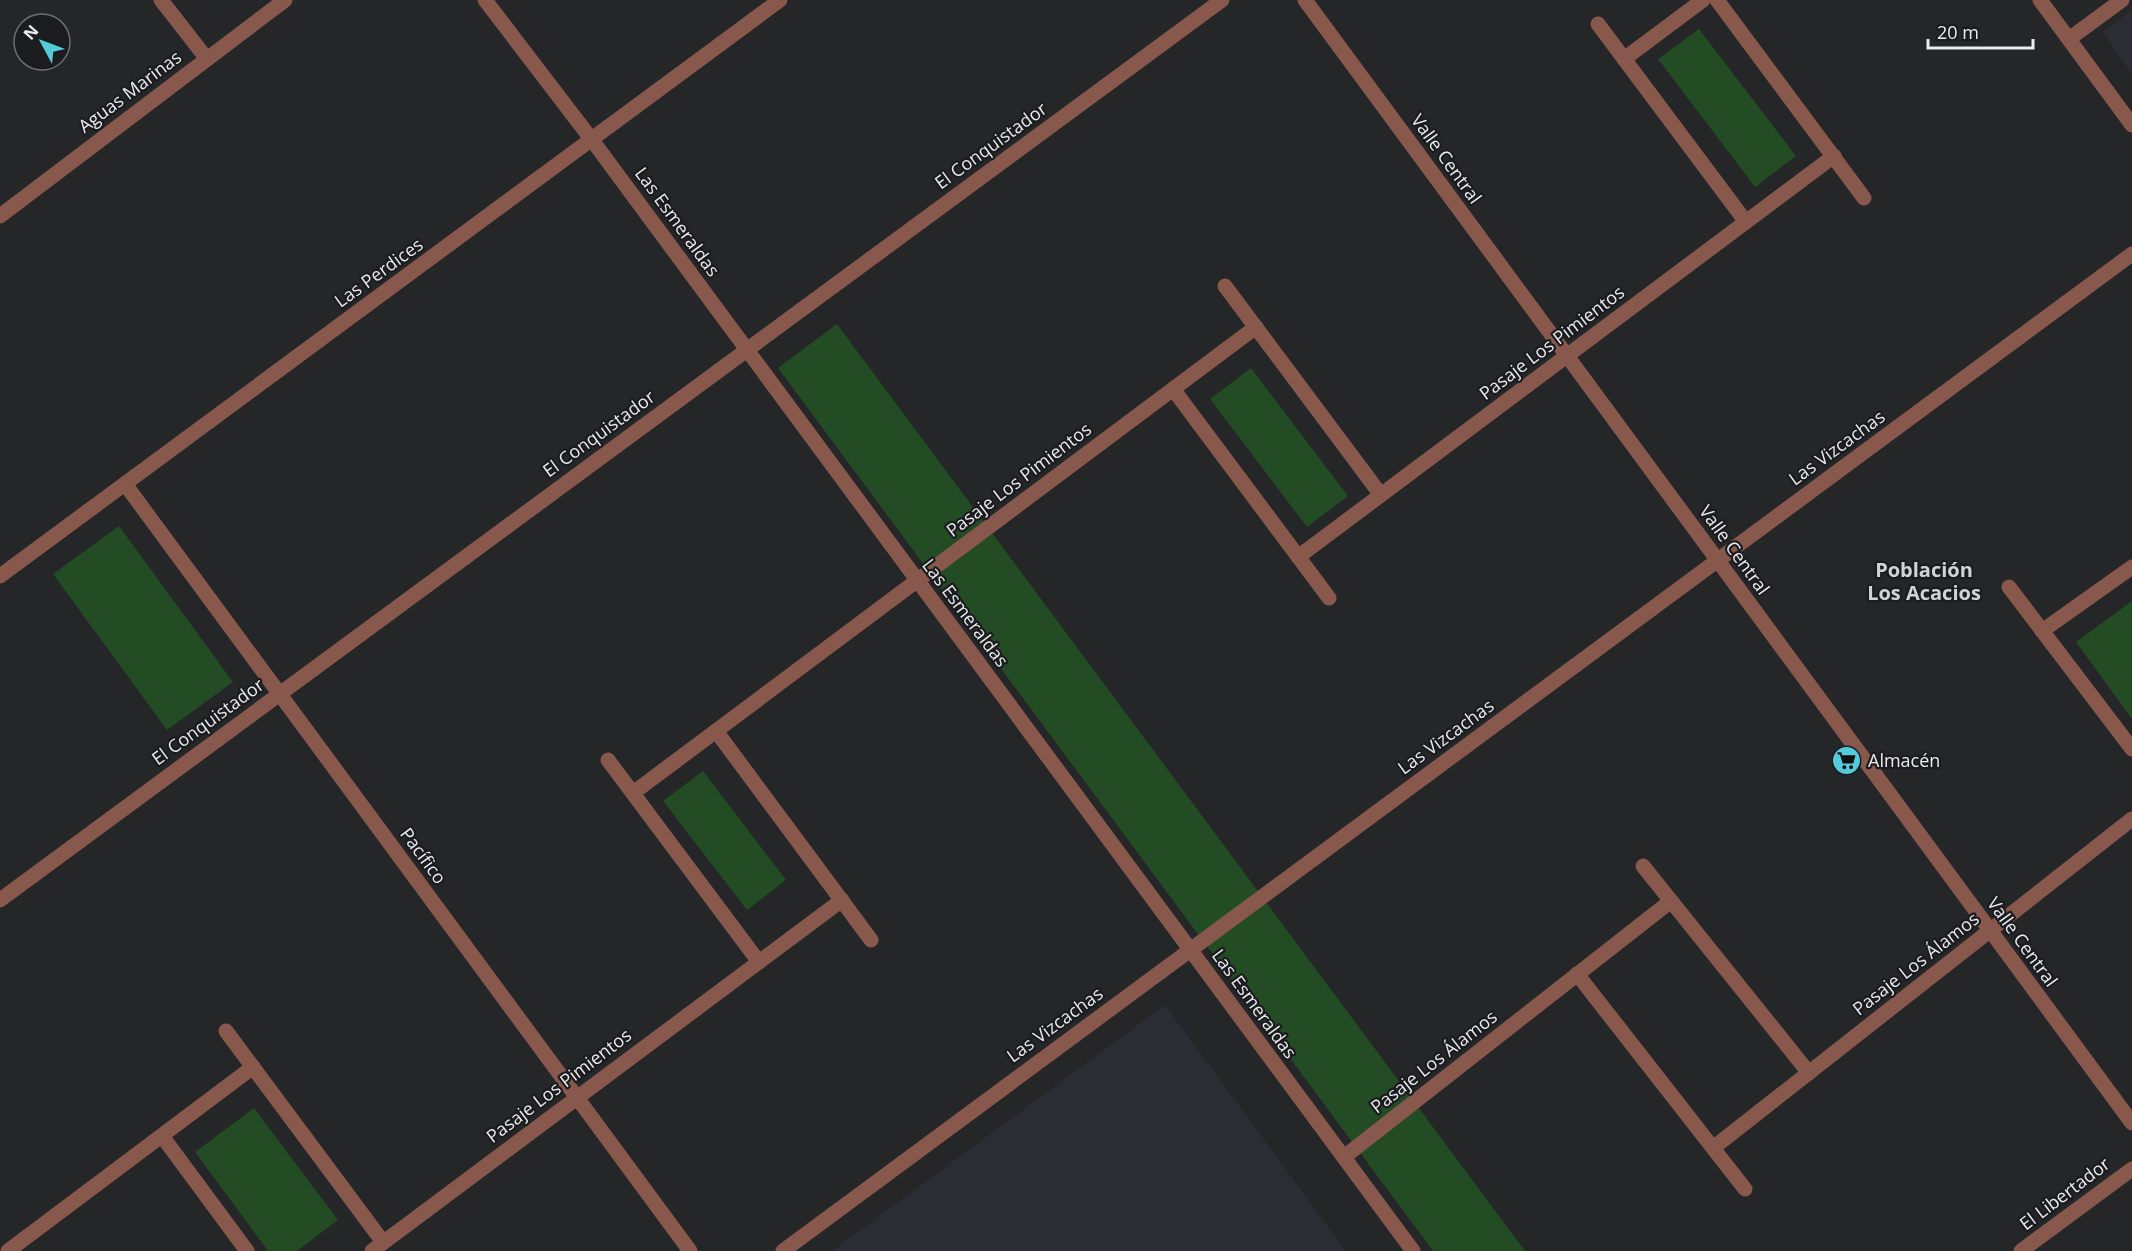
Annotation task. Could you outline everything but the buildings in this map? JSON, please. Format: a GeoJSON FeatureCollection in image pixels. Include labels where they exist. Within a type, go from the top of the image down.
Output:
{"type":"FeatureCollection","features":[{"type":"Feature","properties":{"kind":"street"},"geometry":{"type":"LineString","coordinates":[[161,0],[207,59]]}},
{"type":"Feature","properties":{"kind":"street","name":"Aguas Marinas"},"geometry":{"type":"LineString","coordinates":[[2,210],[285,0]]}},
{"type":"Feature","properties":{"kind":"street","name":"Las Esmeraldas"},"geometry":{"type":"LineString","coordinates":[[485,0],[1413,1251]]}},
{"type":"Feature","properties":{"kind":"street","name":"Las Perdices"},"geometry":{"type":"LineString","coordinates":[[0,576],[780,0]]}},
{"type":"Feature","properties":{"kind":"street","name":"El Conquistador"},"geometry":{"type":"LineString","coordinates":[[0,900],[1222,0]]}},
{"type":"Feature","properties":{"kind":"street","name":"Valle Central"},"geometry":{"type":"LineString","coordinates":[[1305,0],[2132,1124]]}},
{"type":"Feature","properties":{"kind":"street"},"geometry":{"type":"LineString","coordinates":[[1624,59],[1703,0]]}},
{"type":"Feature","properties":{"kind":"street"},"geometry":{"type":"LineString","coordinates":[[1717,0],[1864,198]]}},
{"type":"Feature","properties":{"kind":"street"},"geometry":{"type":"LineString","coordinates":[[2040,0],[2132,125]]}},
{"type":"Feature","properties":{"kind":"street"},"geometry":{"type":"LineString","coordinates":[[2069,39],[2122,0]]}},
{"type":"Feature","properties":{"kind":"street"},"geometry":{"type":"LineString","coordinates":[[1598,24],[1746,222]]}},
{"type":"Feature","properties":{"kind":"street","name":"Pasaje Los Pimientos"},"geometry":{"type":"LineString","coordinates":[[1298,557],[1834,156]]}},
{"type":"Feature","properties":{"kind":"street","name":"Las Vizcachas"},"geometry":{"type":"LineString","coordinates":[[783,1251],[2132,254]]}},
{"type":"Feature","properties":{"kind":"street"},"geometry":{"type":"LineString","coordinates":[[1225,286],[1381,495]]}},
{"type":"Feature","properties":{"kind":"street","name":"Pasaje Los Pimientos"},"geometry":{"type":"LineString","coordinates":[[633,793],[1256,327]]}},
{"type":"Feature","properties":{"kind":"street"},"geometry":{"type":"LineString","coordinates":[[1173,389],[1329,598]]}},
{"type":"Feature","properties":{"kind":"street","name":"Pacífico"},"geometry":{"type":"LineString","coordinates":[[125,484],[690,1251]]}},
{"type":"Feature","properties":{"kind":"street"},"geometry":{"type":"LineString","coordinates":[[2042,631],[2132,567]]}},
{"type":"Feature","properties":{"kind":"street"},"geometry":{"type":"LineString","coordinates":[[2009,587],[2132,749]]}},
{"type":"Feature","properties":{"kind":"street"},"geometry":{"type":"LineString","coordinates":[[716,731],[871,940]]}},
{"type":"Feature","properties":{"kind":"street"},"geometry":{"type":"LineString","coordinates":[[608,760],[759,962]]}},
{"type":"Feature","properties":{"kind":"street","name":"Pasaje Los Álamos"},"geometry":{"type":"LineString","coordinates":[[1713,1148],[2132,819]]}},
{"type":"Feature","properties":{"kind":"street"},"geometry":{"type":"LineString","coordinates":[[1642,866],[1809,1073]]}},
{"type":"Feature","properties":{"kind":"street","name":"Pasaje Los Pimientos"},"geometry":{"type":"LineString","coordinates":[[226,1031],[377,1246],[842,900]]}},
{"type":"Feature","properties":{"kind":"street","name":"Pasaje Los Álamos"},"geometry":{"type":"LineString","coordinates":[[1344,1157],[1671,901]]}},
{"type":"Feature","properties":{"kind":"street"},"geometry":{"type":"LineString","coordinates":[[1577,975],[1745,1189]]}},
{"type":"Feature","properties":{"kind":"street"},"geometry":{"type":"LineString","coordinates":[[8,1251],[253,1067]]}},
{"type":"Feature","properties":{"kind":"street"},"geometry":{"type":"LineString","coordinates":[[162,1136],[247,1251]]}},
{"type":"Feature","properties":{"kind":"street","name":"El Libertador"},"geometry":{"type":"LineString","coordinates":[[2021,1251],[2132,1168]]}},
{"type":"Feature","properties":{"kind":"shaded area"},"geometry":{"type":"Polygon","coordinates":[[[2132,10],[2132,75],[2103,32],[2132,10]]]}},
{"type":"Feature","properties":{"kind":"shaded area"},"geometry":{"type":"Polygon","coordinates":[[[1165,1005],[1346,1251],[832,1251],[1165,1005]]]}},
{"type":"Feature","properties":{"kind":"green space"},"geometry":{"type":"Polygon","coordinates":[[[1699,29],[1796,156],[1755,187],[1658,59],[1699,29]]]}},
{"type":"Feature","properties":{"kind":"green space"},"geometry":{"type":"Polygon","coordinates":[[[837,324],[1525,1251],[1433,1251],[778,368],[837,324]]]}},
{"type":"Feature","properties":{"kind":"green space"},"geometry":{"type":"Polygon","coordinates":[[[1251,368],[1348,496],[1307,527],[1210,399],[1251,368]]]}},
{"type":"Feature","properties":{"kind":"green space"},"geometry":{"type":"Polygon","coordinates":[[[119,526],[233,682],[167,730],[53,574],[119,526]]]}},
{"type":"Feature","properties":{"kind":"green space"},"geometry":{"type":"Polygon","coordinates":[[[2132,601],[2132,719],[2076,642],[2132,601]]]}},
{"type":"Feature","properties":{"kind":"green space"},"geometry":{"type":"Polygon","coordinates":[[[703,771],[786,880],[747,910],[663,801],[703,771]]]}},
{"type":"Feature","properties":{"kind":"green space"},"geometry":{"type":"Polygon","coordinates":[[[254,1108],[338,1220],[297,1251],[268,1251],[195,1152],[254,1108]]]}},
{"type":"Feature","properties":{"kind":"place","name":"Almacén"},"geometry":{"type":"Point","coordinates":[1847,761]}},
{"type":"Feature","properties":{"kind":"district","name":"Población Los Acacios"},"geometry":{"type":"Point","coordinates":[1924,582]}}]}
